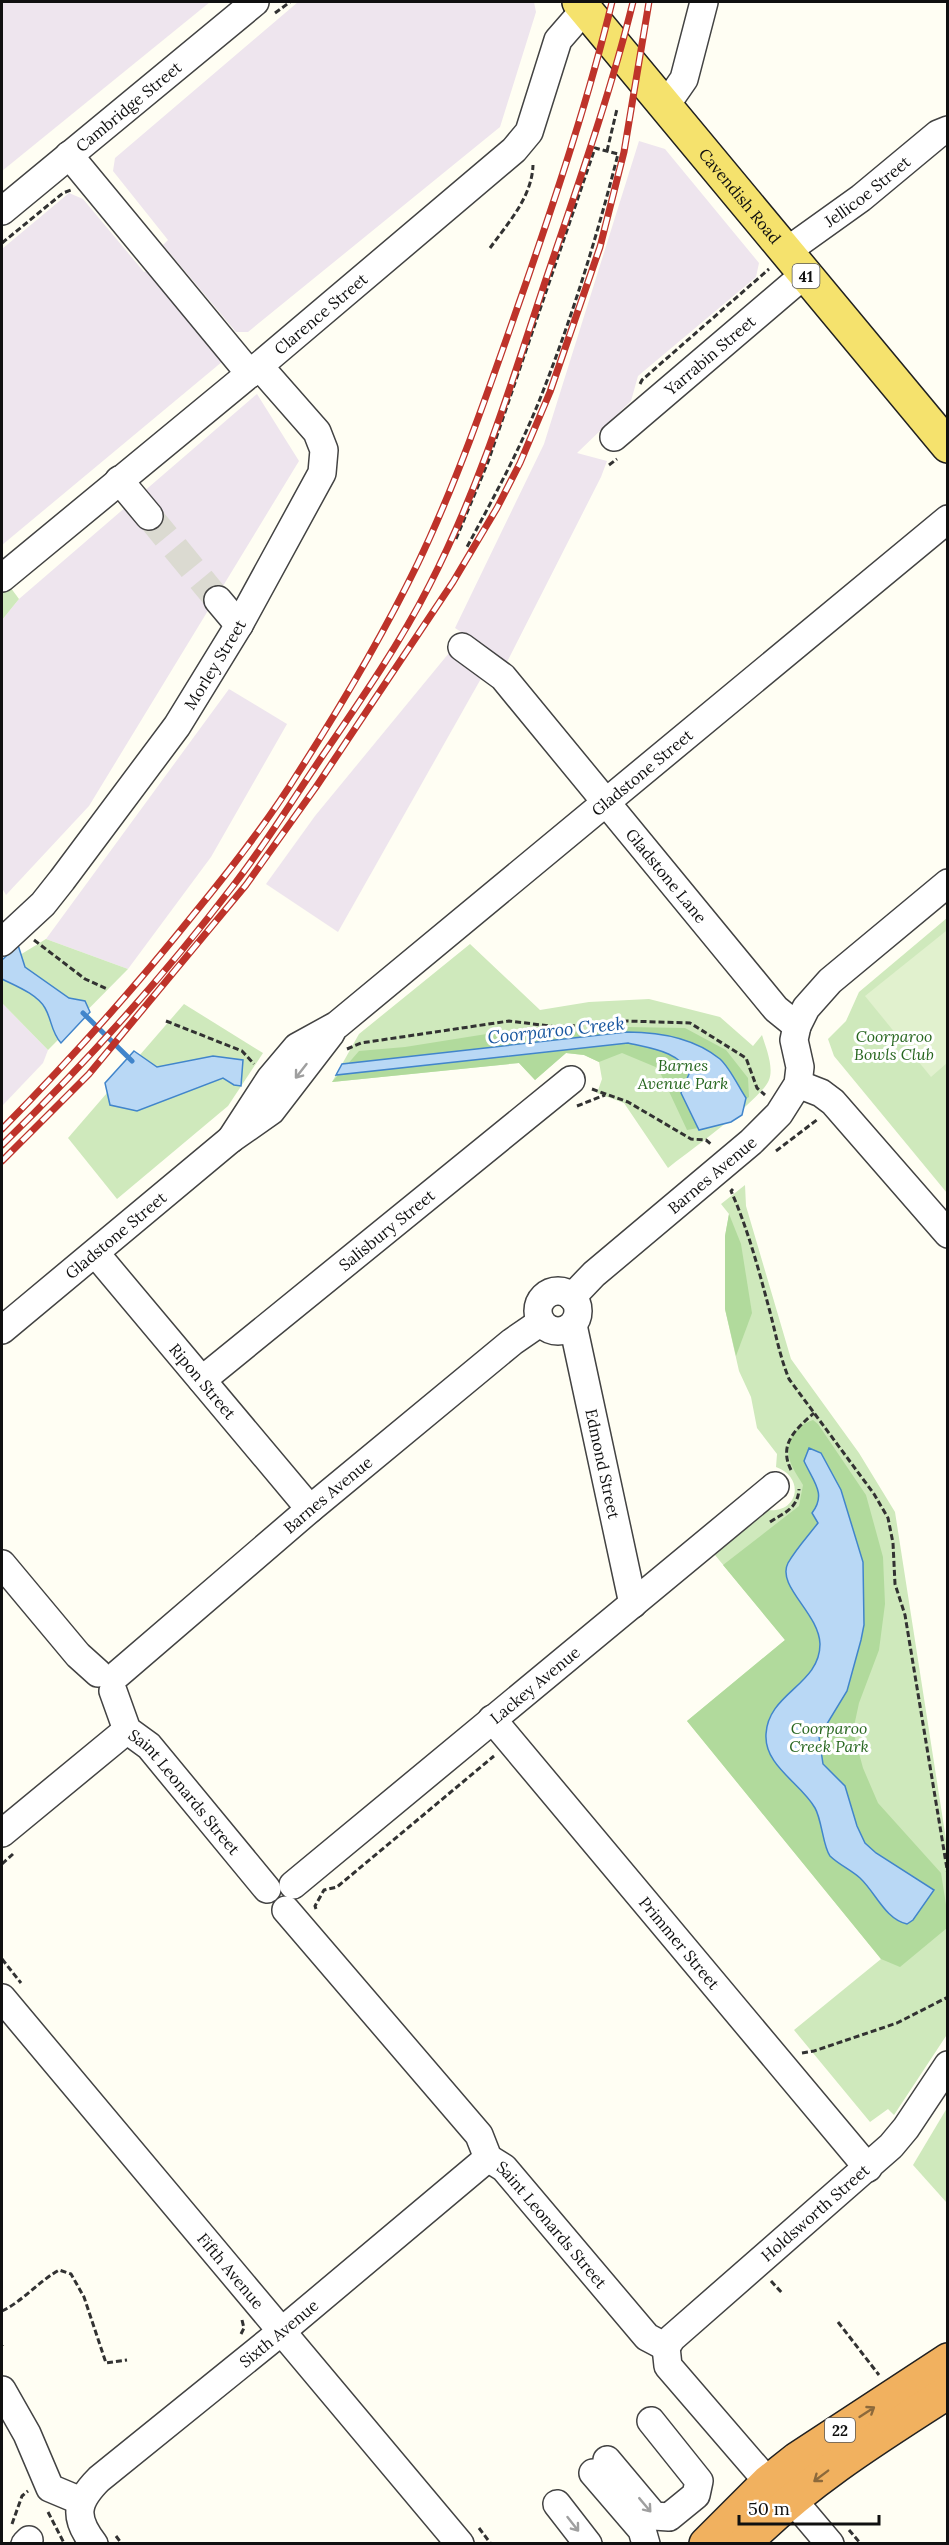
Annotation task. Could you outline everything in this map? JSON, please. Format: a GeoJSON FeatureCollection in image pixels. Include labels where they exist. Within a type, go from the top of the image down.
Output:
{"type":"FeatureCollection","features":[{"type":"Feature","properties":{"kind":"highway","name":"22"},"geometry":{"type":"LineString","coordinates":[[746,2542],[780,2491],[824,2440],[948,2360]]}},
{"type":"Feature","properties":{"kind":"highway","name":"22"},"geometry":{"type":"LineString","coordinates":[[706,2544],[780,2491],[852,2454],[948,2392]]}},
{"type":"Feature","properties":{"kind":"main road","name":"Cavendish Road"},"geometry":{"type":"LineString","coordinates":[[582,5],[666,105],[787,265],[948,446]]}},
{"type":"Feature","properties":{"kind":"street","name":"Cambridge Street"},"geometry":{"type":"LineString","coordinates":[[2,211],[255,2]]}},
{"type":"Feature","properties":{"kind":"street"},"geometry":{"type":"LineString","coordinates":[[666,105],[684,79],[704,2]]}},
{"type":"Feature","properties":{"kind":"street","name":"Clarence Street"},"geometry":{"type":"LineString","coordinates":[[2,578],[255,370],[524,141],[533,121],[555,47],[582,5]]}},
{"type":"Feature","properties":{"kind":"street","name":"Jellicoe Street"},"geometry":{"type":"LineString","coordinates":[[787,265],[861,198],[938,135],[948,130]]}},
{"type":"Feature","properties":{"kind":"street","name":"Morley Street"},"geometry":{"type":"LineString","coordinates":[[10,934],[43,904],[177,726],[239,625],[315,488],[324,466],[324,450],[317,432],[255,370],[69,155]]}},
{"type":"Feature","properties":{"kind":"street","name":"Yarrabin Street"},"geometry":{"type":"LineString","coordinates":[[614,437],[787,265]]}},
{"type":"Feature","properties":{"kind":"street"},"geometry":{"type":"LineString","coordinates":[[119,480],[149,516]]}},
{"type":"Feature","properties":{"kind":"street","name":"Gladstone Street"},"geometry":{"type":"LineString","coordinates":[[231,1140],[270,1079],[297,1047],[337,1025],[948,519]]}},
{"type":"Feature","properties":{"kind":"street"},"geometry":{"type":"LineString","coordinates":[[218,600],[239,625]]}},
{"type":"Feature","properties":{"kind":"street","name":"Gladstone Lane"},"geometry":{"type":"LineString","coordinates":[[462,647],[503,677],[782,1016],[797,1026]]}},
{"type":"Feature","properties":{"kind":"street"},"geometry":{"type":"LineString","coordinates":[[948,883],[830,981],[806,1008],[797,1026],[794,1040],[800,1066],[798,1083],[821,1093],[852,1122],[948,1234]]}},
{"type":"Feature","properties":{"kind":"street","name":"Gladstone Street"},"geometry":{"type":"LineString","coordinates":[[2,1330],[231,1140],[271,1111],[337,1025]]}},
{"type":"Feature","properties":{"kind":"street","name":"Barnes Avenue"},"geometry":{"type":"LineString","coordinates":[[572,1297],[594,1274],[751,1142],[779,1114],[798,1083]]}},
{"type":"Feature","properties":{"kind":"street","name":"Salisbury Street"},"geometry":{"type":"LineString","coordinates":[[202,1380],[582,1084]]}},
{"type":"Feature","properties":{"kind":"street","name":"Ripon Street"},"geometry":{"type":"LineString","coordinates":[[96,1254],[310,1509]]}},
{"type":"Feature","properties":{"kind":"street"},"geometry":{"type":"LineString","coordinates":[[554,1292],[561,1292],[572,1297],[578,1308],[573,1325],[556,1332],[541,1322],[538,1310],[543,1298],[554,1292]]}},
{"type":"Feature","properties":{"kind":"street","name":"Barnes Avenue"},"geometry":{"type":"LineString","coordinates":[[110,1679],[310,1509],[512,1342],[541,1322]]}},
{"type":"Feature","properties":{"kind":"street","name":"Edmond Street"},"geometry":{"type":"LineString","coordinates":[[573,1325],[633,1604]]}},
{"type":"Feature","properties":{"kind":"street","name":"Lackey Avenue"},"geometry":{"type":"LineString","coordinates":[[282,1894],[775,1486]]}},
{"type":"Feature","properties":{"kind":"street","name":"Saint Leonards Street"},"geometry":{"type":"LineString","coordinates":[[2,1564],[78,1655],[110,1679],[128,1730],[149,1746],[282,1894],[478,2135],[488,2158],[504,2168],[647,2337],[666,2347]]}},
{"type":"Feature","properties":{"kind":"street","name":"Primmer Street"},"geometry":{"type":"LineString","coordinates":[[492,1719],[868,2168]]}},
{"type":"Feature","properties":{"kind":"street"},"geometry":{"type":"LineString","coordinates":[[10,1841],[128,1730]]}},
{"type":"Feature","properties":{"kind":"street","name":"Fifth Avenue"},"geometry":{"type":"LineString","coordinates":[[12,1991],[282,2331],[468,2535]]}},
{"type":"Feature","properties":{"kind":"street","name":"Holdsworth Street"},"geometry":{"type":"LineString","coordinates":[[666,2347],[672,2338],[868,2168],[906,2128],[948,2065]]}},
{"type":"Feature","properties":{"kind":"street","name":"Sixth Avenue"},"geometry":{"type":"LineString","coordinates":[[80,2508],[88,2490],[99,2479],[282,2331],[488,2158]]}},
{"type":"Feature","properties":{"kind":"street"},"geometry":{"type":"LineString","coordinates":[[666,2347],[668,2366],[830,2544]]}},
{"type":"Feature","properties":{"kind":"street"},"geometry":{"type":"LineString","coordinates":[[2,2390],[27,2434],[50,2488],[80,2508],[82,2529],[105,2539]]}},
{"type":"Feature","properties":{"kind":"street"},"geometry":{"type":"LineString","coordinates":[[646,2544],[642,2530],[600,2467],[654,2516],[669,2517],[696,2495],[699,2481],[651,2421]]}},
{"type":"Feature","properties":{"kind":"street"},"geometry":{"type":"LineString","coordinates":[[557,2504],[588,2544]]}},
{"type":"Feature","properties":{"kind":"path"},"geometry":{"type":"LineString","coordinates":[[607,152],[617,109]]}},
{"type":"Feature","properties":{"kind":"path"},"geometry":{"type":"LineString","coordinates":[[456,539],[488,462],[595,148],[618,154],[600,225],[545,387],[501,485],[467,547]]}},
{"type":"Feature","properties":{"kind":"path"},"geometry":{"type":"LineString","coordinates":[[490,248],[518,209],[532,182],[533,165]]}},
{"type":"Feature","properties":{"kind":"path"},"geometry":{"type":"LineString","coordinates":[[2,243],[63,193],[70,191],[74,183]]}},
{"type":"Feature","properties":{"kind":"path"},"geometry":{"type":"LineString","coordinates":[[637,391],[642,380],[787,265]]}},
{"type":"Feature","properties":{"kind":"path"},"geometry":{"type":"LineString","coordinates":[[10,934],[46,950],[85,979],[107,989]]}},
{"type":"Feature","properties":{"kind":"path"},"geometry":{"type":"LineString","coordinates":[[165,1021],[242,1051],[270,1079]]}},
{"type":"Feature","properties":{"kind":"path"},"geometry":{"type":"LineString","coordinates":[[340,1053],[361,1043],[509,1021],[558,1027],[627,1021],[690,1023],[746,1059],[757,1088],[768,1098]]}},
{"type":"Feature","properties":{"kind":"path"},"geometry":{"type":"LineString","coordinates":[[582,1084],[628,1102],[691,1139],[709,1142]]}},
{"type":"Feature","properties":{"kind":"path"},"geometry":{"type":"LineString","coordinates":[[772,1154],[818,1119],[832,1136],[852,1122]]}},
{"type":"Feature","properties":{"kind":"path"},"geometry":{"type":"LineString","coordinates":[[793,1131],[796,1136]]}},
{"type":"Feature","properties":{"kind":"path"},"geometry":{"type":"LineString","coordinates":[[740,1182],[731,1191],[741,1213],[781,1358],[789,1379],[868,1485],[888,1518],[893,1543],[895,1584],[905,1616],[948,1875]]}},
{"type":"Feature","properties":{"kind":"path"},"geometry":{"type":"LineString","coordinates":[[315,1906],[324,1890],[337,1887],[496,1754]]}},
{"type":"Feature","properties":{"kind":"path"},"geometry":{"type":"LineString","coordinates":[[2,1864],[10,1841]]}},
{"type":"Feature","properties":{"kind":"path"},"geometry":{"type":"LineString","coordinates":[[2,1959],[12,1991]]}},
{"type":"Feature","properties":{"kind":"path"},"geometry":{"type":"LineString","coordinates":[[775,2056],[814,2051],[897,2023],[948,1996]]}},
{"type":"Feature","properties":{"kind":"path"},"geometry":{"type":"LineString","coordinates":[[2,2311],[15,2305],[35,2286],[59,2270],[71,2274],[84,2297],[106,2363],[127,2360]]}},
{"type":"Feature","properties":{"kind":"path"},"geometry":{"type":"LineString","coordinates":[[771,2281],[783,2294]]}},
{"type":"Feature","properties":{"kind":"path"},"geometry":{"type":"LineString","coordinates":[[838,2322],[879,2375]]}},
{"type":"Feature","properties":{"kind":"path"},"geometry":{"type":"LineString","coordinates":[[27,2542],[80,2508]]}},
{"type":"Feature","properties":{"kind":"path"},"geometry":{"type":"LineString","coordinates":[[468,2535],[491,2544]]}},
{"type":"Feature","properties":{"kind":"path"},"geometry":{"type":"LineString","coordinates":[[105,2539],[122,2544]]}},
{"type":"Feature","properties":{"kind":"shaded area"},"geometry":{"type":"Polygon","coordinates":[[[2,2],[210,2],[2,171],[2,2]]]}},
{"type":"Feature","properties":{"kind":"shaded area"},"geometry":{"type":"Polygon","coordinates":[[[298,2],[534,2],[536,12],[500,127],[248,332],[236,332],[163,245],[168,240],[113,171],[115,158],[298,2]]]}},
{"type":"Feature","properties":{"kind":"shaded area"},"geometry":{"type":"Polygon","coordinates":[[[639,141],[665,149],[759,263],[756,277],[638,376],[631,401],[577,453],[607,461],[507,662],[455,628],[544,444],[639,141]]]}},
{"type":"Feature","properties":{"kind":"shaded area"},"geometry":{"type":"Polygon","coordinates":[[[69,193],[83,199],[144,272],[149,270],[223,361],[2,545],[2,249],[69,193]]]}},
{"type":"Feature","properties":{"kind":"shaded area"},"geometry":{"type":"Polygon","coordinates":[[[257,394],[299,461],[89,806],[6,895],[2,888],[2,620],[19,599],[257,394]]]}},
{"type":"Feature","properties":{"kind":"shaded area"},"geometry":{"type":"Polygon","coordinates":[[[449,653],[483,675],[338,932],[266,884],[315,816],[449,653]]]}},
{"type":"Feature","properties":{"kind":"shaded area"},"geometry":{"type":"Polygon","coordinates":[[[229,689],[287,724],[211,857],[128,969],[46,939],[229,689]]]}},
{"type":"Feature","properties":{"kind":"shaded area"},"geometry":{"type":"Polygon","coordinates":[[[2,1003],[48,1050],[43,1063],[2,1106],[2,1003]]]}},
{"type":"Feature","properties":{"kind":"green space"},"geometry":{"type":"Polygon","coordinates":[[[2,576],[19,599],[2,620],[2,576]]]}},
{"type":"Feature","properties":{"kind":"green space","name":"Coorparoo Bowls Club"},"geometry":{"type":"Polygon","coordinates":[[[947,918],[947,1193],[834,1056],[828,1039],[846,1021],[859,992],[947,918]]]}},
{"type":"Feature","properties":{"kind":"green space"},"geometry":{"type":"Polygon","coordinates":[[[946,931],[947,1063],[931,1077],[865,996],[946,931]]]}},
{"type":"Feature","properties":{"kind":"green space"},"geometry":{"type":"Polygon","coordinates":[[[46,939],[128,969],[48,1050],[2,1003],[2,966],[46,939]]]}},
{"type":"Feature","properties":{"kind":"green space","name":"Barnes Avenue Park"},"geometry":{"type":"Polygon","coordinates":[[[470,944],[540,1010],[589,1002],[649,999],[720,1017],[753,1046],[762,1035],[770,1063],[769,1080],[753,1100],[668,1168],[624,1103],[597,1093],[602,1079],[599,1062],[584,1055],[566,1053],[535,1080],[519,1063],[332,1082],[359,1034],[470,944]]]}},
{"type":"Feature","properties":{"kind":"green space"},"geometry":{"type":"Polygon","coordinates":[[[184,1004],[263,1053],[228,1106],[117,1199],[68,1138],[184,1004]]]}},
{"type":"Feature","properties":{"kind":"green space"},"geometry":{"type":"Polygon","coordinates":[[[626,1027],[685,1028],[726,1050],[748,1078],[749,1097],[704,1127],[687,1130],[658,1068],[622,1053],[599,1062],[584,1055],[566,1053],[535,1080],[519,1063],[332,1082],[359,1051],[405,1047],[511,1030],[557,1033],[626,1027]]]}},
{"type":"Feature","properties":{"kind":"green space","name":"Coorparoo Creek Park"},"geometry":{"type":"Polygon","coordinates":[[[745,1185],[746,1206],[791,1359],[859,1453],[895,1512],[947,1846],[948,2033],[894,2115],[888,2109],[870,2122],[794,2030],[881,1959],[687,1721],[785,1640],[715,1555],[768,1510],[786,1506],[792,1500],[794,1493],[791,1478],[776,1467],[777,1454],[757,1428],[751,1397],[739,1371],[725,1309],[725,1236],[729,1214],[721,1204],[745,1185]]]}},
{"type":"Feature","properties":{"kind":"green space"},"geometry":{"type":"Polygon","coordinates":[[[729,1214],[741,1244],[752,1313],[736,1356],[725,1309],[725,1236],[729,1214]]]}},
{"type":"Feature","properties":{"kind":"green space"},"geometry":{"type":"Polygon","coordinates":[[[813,1420],[866,1495],[883,1557],[885,1604],[879,1650],[859,1703],[853,1731],[863,1768],[878,1803],[941,1873],[947,1911],[947,1928],[900,1967],[881,1959],[687,1721],[785,1640],[723,1565],[799,1506],[803,1485],[792,1466],[788,1448],[797,1430],[813,1420]]]}},
{"type":"Feature","properties":{"kind":"green space"},"geometry":{"type":"Polygon","coordinates":[[[947,2108],[947,2203],[913,2165],[947,2108]]]}},
{"type":"Feature","properties":{"kind":"water"},"geometry":{"type":"Polygon","coordinates":[[[18,945],[25,967],[69,998],[85,1001],[90,1012],[61,1043],[41,1003],[26,991],[2,979],[2,960],[18,945]]]}},
{"type":"Feature","properties":{"kind":"water"},"geometry":{"type":"Polygon","coordinates":[[[627,1032],[651,1033],[687,1041],[720,1059],[731,1072],[746,1098],[742,1115],[731,1122],[699,1130],[681,1093],[689,1074],[685,1066],[671,1055],[628,1043],[336,1075],[342,1064],[627,1032]]]}},
{"type":"Feature","properties":{"kind":"water"},"geometry":{"type":"Polygon","coordinates":[[[134,1051],[157,1067],[213,1056],[243,1060],[241,1086],[234,1085],[223,1078],[137,1111],[110,1105],[105,1083],[134,1051]]]}},
{"type":"Feature","properties":{"kind":"water"},"geometry":{"type":"Polygon","coordinates":[[[809,1448],[821,1453],[841,1490],[863,1562],[864,1625],[847,1691],[819,1737],[823,1764],[845,1786],[857,1826],[865,1843],[876,1853],[934,1890],[913,1920],[907,1924],[893,1917],[860,1878],[830,1856],[815,1808],[777,1765],[767,1745],[766,1734],[769,1720],[775,1708],[812,1670],[818,1658],[820,1644],[813,1622],[793,1591],[786,1572],[791,1558],[818,1523],[812,1513],[818,1500],[817,1487],[804,1461],[809,1448]]]}},
{"type":"Feature","properties":{"kind":"waterway","name":"Coorparoo Creek"},"geometry":{"type":"LineString","coordinates":[[83,1013],[132,1061]]}},
{"type":"Feature","properties":{"kind":"tunnel"},"geometry":{"type":"LineString","coordinates":[[149,516],[218,600]]}},
{"type":"Feature","properties":{"kind":"railway"},"geometry":{"type":"LineString","coordinates":[[2,1129],[124,998],[248,846],[314,748],[391,617],[434,529],[489,389],[572,143],[612,2]]}},
{"type":"Feature","properties":{"kind":"railway"},"geometry":{"type":"LineString","coordinates":[[2,1145],[124,1018],[236,882],[363,697],[417,609],[447,550],[492,439],[591,146],[633,2]]}},
{"type":"Feature","properties":{"kind":"railway"},"geometry":{"type":"LineString","coordinates":[[2,1161],[89,1074],[246,885],[316,787],[453,582],[497,508],[520,463],[550,392],[600,247],[624,152],[649,2]]}}]}
